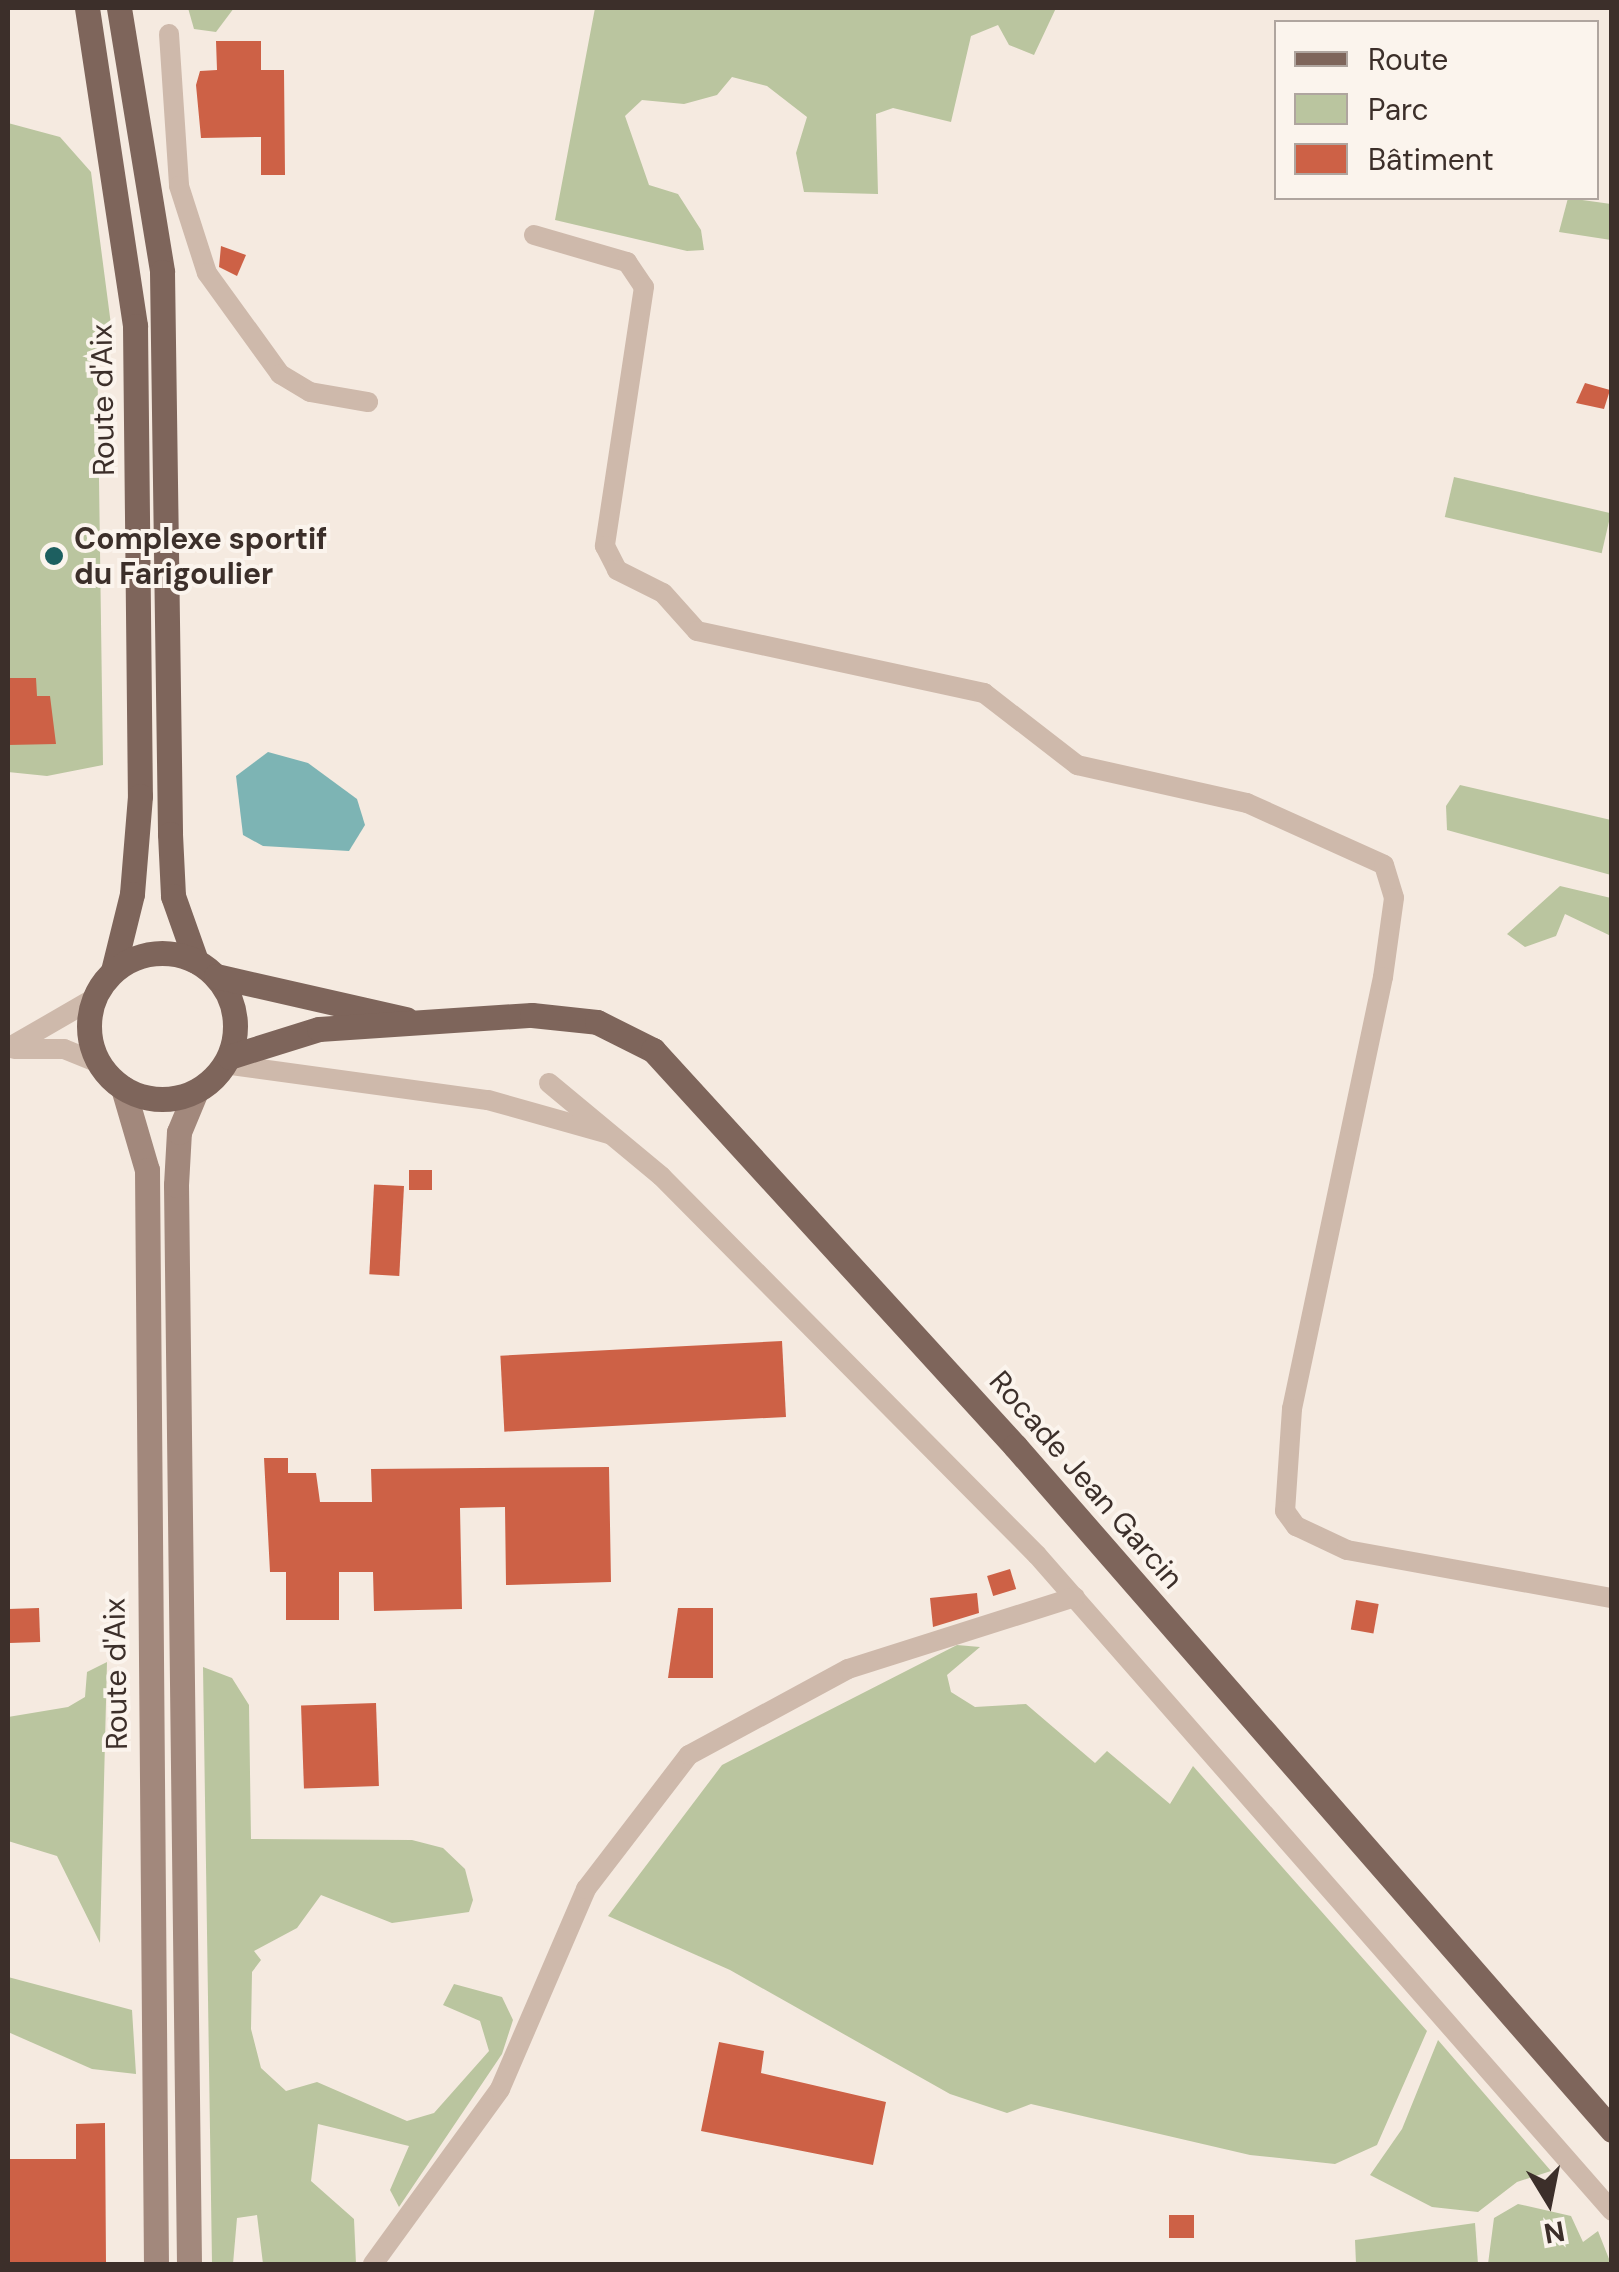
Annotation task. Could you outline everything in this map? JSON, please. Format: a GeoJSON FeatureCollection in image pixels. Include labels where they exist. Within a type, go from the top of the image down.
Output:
{"type":"FeatureCollection","features":[{"type":"Feature","properties":{"kind":"main road","name":"Route d'Aix"},"geometry":{"type":"LineString","coordinates":[[87,8],[135,326],[140,796],[132,894],[113,971]]}},
{"type":"Feature","properties":{"kind":"main road","name":"Route d'Aix"},"geometry":{"type":"LineString","coordinates":[[120,8],[165,306],[173,896],[206,968]]}},
{"type":"Feature","properties":{"kind":"main road"},"geometry":{"type":"LineString","coordinates":[[188,2264],[176,1169],[196,1091],[226,1060],[233,1006],[206,968],[162,952],[113,971],[94,999],[88,1032],[98,1063],[123,1088],[159,1099],[196,1091]]}},
{"type":"Feature","properties":{"kind":"main road","name":"Rocade Jean Garcin"},"geometry":{"type":"LineString","coordinates":[[206,968],[435,1025]]}},
{"type":"Feature","properties":{"kind":"main road","name":"Rocade Jean Garcin"},"geometry":{"type":"LineString","coordinates":[[226,1060],[318,1029],[568,1017],[631,1035],[664,1060],[1612,2130]]}},
{"type":"Feature","properties":{"kind":"main road","name":"Route d'Aix"},"geometry":{"type":"LineString","coordinates":[[123,1088],[147,1170],[156,2264]]}},
{"type":"Feature","properties":{"kind":"street"},"geometry":{"type":"LineString","coordinates":[[169,34],[179,186],[207,273],[280,374],[310,392],[368,402]]}},
{"type":"Feature","properties":{"kind":"street"},"geometry":{"type":"LineString","coordinates":[[534,235],[627,262],[644,287],[606,546],[617,570],[663,593],[697,631],[984,693],[1077,765],[1247,804],[1384,865],[1394,898],[1383,977],[1292,1409],[1285,1511],[1296,1526],[1347,1550],[1612,1598]]}},
{"type":"Feature","properties":{"kind":"street"},"geometry":{"type":"LineString","coordinates":[[8,1048],[94,999]]}},
{"type":"Feature","properties":{"kind":"street"},"geometry":{"type":"LineString","coordinates":[[8,1048],[64,1049],[98,1063]]}},
{"type":"Feature","properties":{"kind":"street"},"geometry":{"type":"LineString","coordinates":[[226,1060],[488,1100],[621,1138]]}},
{"type":"Feature","properties":{"kind":"street"},"geometry":{"type":"LineString","coordinates":[[549,1083],[621,1138],[1075,1597],[1612,2211]]}},
{"type":"Feature","properties":{"kind":"street"},"geometry":{"type":"LineString","coordinates":[[372,2264],[500,2090],[586,1888],[689,1755],[848,1669],[1075,1597]]}},
{"type":"Feature","properties":{"kind":"green space"},"geometry":{"type":"Polygon","coordinates":[[[188,8],[234,8],[216,32],[194,29],[188,8]]]}},
{"type":"Feature","properties":{"kind":"green space"},"geometry":{"type":"Polygon","coordinates":[[[595,8],[1056,8],[1034,55],[1009,45],[998,25],[971,36],[951,122],[893,108],[876,114],[878,194],[804,192],[796,153],[807,117],[767,86],[732,77],[717,95],[684,104],[642,100],[625,116],[649,185],[678,194],[701,230],[704,250],[687,251],[555,220],[595,8]]]}},
{"type":"Feature","properties":{"kind":"green space","name":"Complexe sportif du Farigoulier"},"geometry":{"type":"Polygon","coordinates":[[[8,123],[60,137],[91,172],[113,340],[105,347],[97,336],[103,765],[47,776],[8,772],[8,123]]]}},
{"type":"Feature","properties":{"kind":"green space"},"geometry":{"type":"Polygon","coordinates":[[[1567,200],[1611,204],[1611,240],[1559,232],[1567,200]]]}},
{"type":"Feature","properties":{"kind":"green space"},"geometry":{"type":"Polygon","coordinates":[[[1454,477],[1611,513],[1602,553],[1445,517],[1454,477]]]}},
{"type":"Feature","properties":{"kind":"green space"},"geometry":{"type":"Polygon","coordinates":[[[1460,785],[1611,820],[1611,875],[1447,830],[1446,806],[1460,785]]]}},
{"type":"Feature","properties":{"kind":"green space"},"geometry":{"type":"Polygon","coordinates":[[[1560,886],[1611,898],[1611,936],[1565,914],[1556,936],[1525,947],[1507,934],[1560,886]]]}},
{"type":"Feature","properties":{"kind":"green space"},"geometry":{"type":"Polygon","coordinates":[[[957,1645],[980,1647],[947,1675],[951,1692],[975,1707],[1026,1704],[1095,1763],[1107,1751],[1170,1804],[1193,1766],[1427,2031],[1377,2145],[1335,2164],[1250,2155],[1031,2104],[1007,2113],[950,2094],[730,1970],[608,1916],[722,1765],[957,1645]]]}},
{"type":"Feature","properties":{"kind":"green space"},"geometry":{"type":"Polygon","coordinates":[[[107,1662],[100,1943],[57,1856],[8,1841],[8,1717],[68,1707],[85,1697],[87,1672],[107,1662]]]}},
{"type":"Feature","properties":{"kind":"green space"},"geometry":{"type":"Polygon","coordinates":[[[203,1667],[232,1678],[249,1705],[251,1839],[412,1840],[443,1848],[465,1869],[473,1900],[469,1912],[392,1923],[321,1895],[297,1928],[254,1951],[261,1960],[252,1972],[251,2029],[261,2068],[286,2091],[317,2082],[407,2121],[434,2113],[489,2051],[480,2021],[443,2005],[454,1984],[502,1997],[513,2020],[502,2054],[399,2207],[390,2190],[409,2146],[318,2124],[311,2181],[354,2219],[356,2264],[263,2264],[257,2215],[237,2218],[233,2264],[212,2264],[203,1667]]]}},
{"type":"Feature","properties":{"kind":"green space"},"geometry":{"type":"Polygon","coordinates":[[[8,1977],[132,2010],[136,2074],[92,2069],[8,2032],[8,1977]]]}},
{"type":"Feature","properties":{"kind":"green space"},"geometry":{"type":"Polygon","coordinates":[[[1438,2040],[1551,2171],[1517,2182],[1478,2212],[1432,2207],[1370,2175],[1402,2129],[1438,2040]]]}},
{"type":"Feature","properties":{"kind":"green space"},"geometry":{"type":"Polygon","coordinates":[[[1518,2204],[1571,2216],[1583,2242],[1598,2231],[1611,2264],[1488,2264],[1494,2218],[1518,2204]]]}},
{"type":"Feature","properties":{"kind":"green space"},"geometry":{"type":"Polygon","coordinates":[[[1475,2223],[1478,2264],[1356,2264],[1355,2240],[1475,2223]]]}},
{"type":"Feature","properties":{"kind":"water"},"geometry":{"type":"Polygon","coordinates":[[[268,752],[308,763],[357,799],[365,825],[349,851],[263,846],[243,835],[236,776],[268,752]]]}},
{"type":"Feature","properties":{"kind":"building"},"geometry":{"type":"Polygon","coordinates":[[[216,41],[261,41],[261,70],[284,70],[285,175],[261,175],[261,137],[201,138],[196,85],[200,71],[217,70],[216,41]]]}},
{"type":"Feature","properties":{"kind":"building"},"geometry":{"type":"Polygon","coordinates":[[[221,246],[246,255],[237,276],[219,267],[221,246]]]}},
{"type":"Feature","properties":{"kind":"building"},"geometry":{"type":"Polygon","coordinates":[[[1585,383],[1610,390],[1604,409],[1576,403],[1585,383]]]}},
{"type":"Feature","properties":{"kind":"building"},"geometry":{"type":"Polygon","coordinates":[[[8,678],[36,678],[37,696],[50,696],[56,744],[8,745],[8,678]]]}},
{"type":"Feature","properties":{"kind":"building"},"geometry":{"type":"Polygon","coordinates":[[[409,1170],[432,1170],[432,1190],[409,1190],[409,1170]]]}},
{"type":"Feature","properties":{"kind":"building"},"geometry":{"type":"Polygon","coordinates":[[[374,1184],[404,1186],[399,1276],[369,1274],[374,1184]]]}},
{"type":"Feature","properties":{"kind":"building"},"geometry":{"type":"Polygon","coordinates":[[[782,1341],[786,1417],[504,1432],[500,1356],[782,1341]]]}},
{"type":"Feature","properties":{"kind":"building"},"geometry":{"type":"Polygon","coordinates":[[[264,1458],[288,1458],[288,1473],[316,1473],[320,1502],[372,1502],[371,1469],[609,1467],[611,1582],[506,1585],[505,1507],[460,1508],[462,1609],[374,1611],[373,1572],[339,1572],[339,1620],[286,1620],[286,1572],[270,1572],[264,1458]]]}},
{"type":"Feature","properties":{"kind":"building"},"geometry":{"type":"Polygon","coordinates":[[[1010,1569],[1016,1589],[993,1596],[987,1576],[1010,1569]]]}},
{"type":"Feature","properties":{"kind":"building"},"geometry":{"type":"Polygon","coordinates":[[[977,1593],[979,1613],[933,1627],[930,1598],[977,1593]]]}},
{"type":"Feature","properties":{"kind":"building"},"geometry":{"type":"Polygon","coordinates":[[[1356,1600],[1379,1604],[1373,1634],[1351,1630],[1356,1600]]]}},
{"type":"Feature","properties":{"kind":"building"},"geometry":{"type":"Polygon","coordinates":[[[39,1608],[40,1642],[9,1643],[8,1609],[39,1608]]]}},
{"type":"Feature","properties":{"kind":"building"},"geometry":{"type":"Polygon","coordinates":[[[678,1608],[713,1608],[713,1678],[668,1678],[678,1608]]]}},
{"type":"Feature","properties":{"kind":"building"},"geometry":{"type":"Polygon","coordinates":[[[376,1703],[379,1786],[304,1789],[301,1706],[376,1703]]]}},
{"type":"Feature","properties":{"kind":"building"},"geometry":{"type":"Polygon","coordinates":[[[719,2042],[764,2051],[761,2073],[886,2102],[873,2165],[701,2131],[719,2042]]]}},
{"type":"Feature","properties":{"kind":"building"},"geometry":{"type":"Polygon","coordinates":[[[105,2123],[106,2264],[8,2264],[8,2159],[76,2159],[76,2124],[105,2123]]]}},
{"type":"Feature","properties":{"kind":"building"},"geometry":{"type":"Polygon","coordinates":[[[1169,2215],[1194,2215],[1194,2238],[1169,2238],[1169,2215]]]}},
{"type":"Feature","properties":{"kind":"place","name":"Complexe sportif du Farigoulier"},"geometry":{"type":"Point","coordinates":[54,556]}}]}
